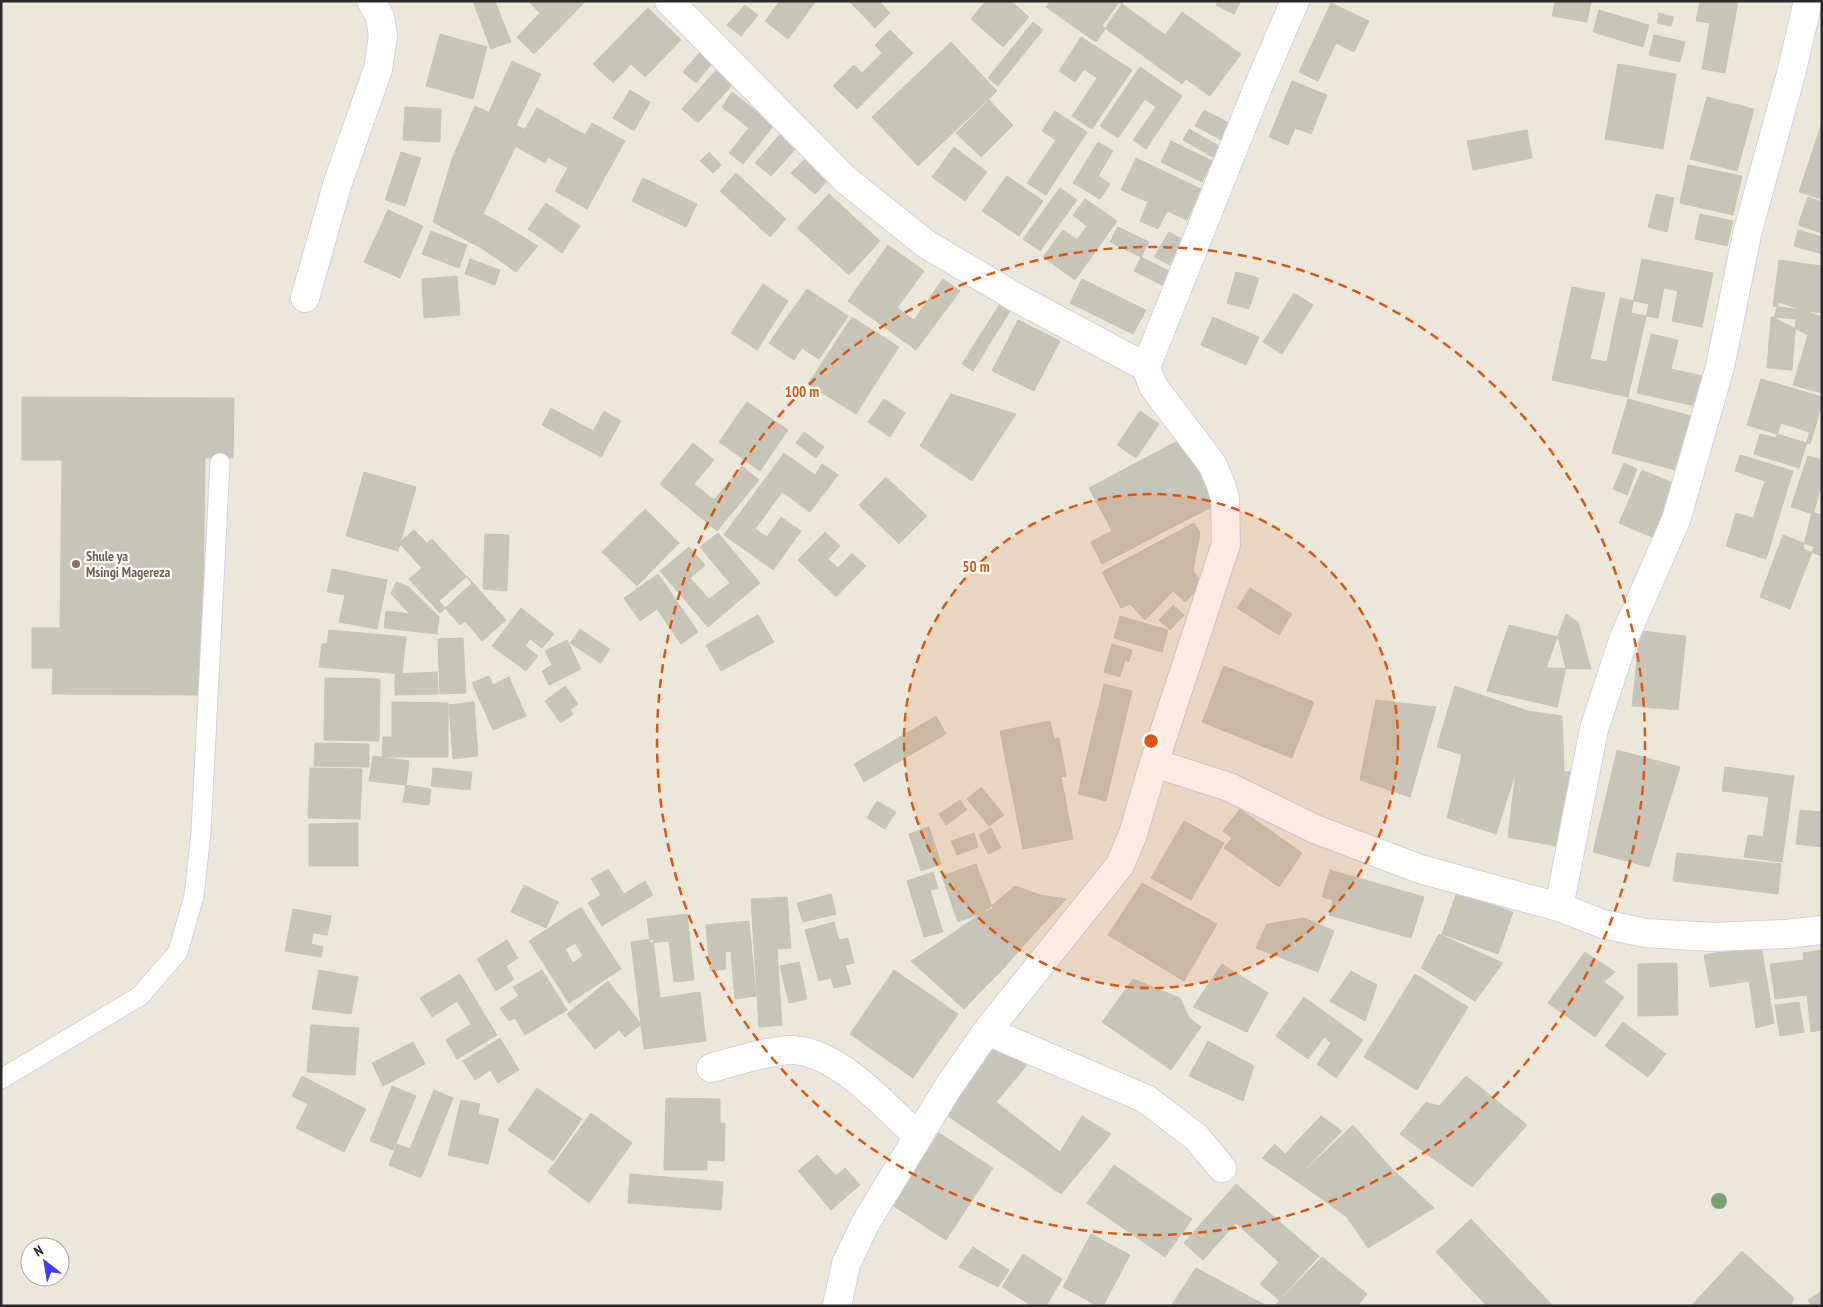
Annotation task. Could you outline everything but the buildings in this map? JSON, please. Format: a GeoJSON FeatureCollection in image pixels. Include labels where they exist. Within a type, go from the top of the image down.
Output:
{"type":"FeatureCollection","features":[{"type":"Feature","properties":{"kind":"street"},"geometry":{"type":"LineString","coordinates":[[305,298],[338,182],[378,69],[383,35],[380,17],[371,1]]}},
{"type":"Feature","properties":{"kind":"street"},"geometry":{"type":"LineString","coordinates":[[670,1],[846,180],[926,244],[1016,298],[1146,367],[1153,386],[1212,464],[1225,498],[1226,523],[1223,552],[1154,763],[1133,834],[1120,865],[987,1032],[947,1089],[858,1240],[846,1264],[837,1306]]}},
{"type":"Feature","properties":{"kind":"street"},"geometry":{"type":"LineString","coordinates":[[1146,367],[1258,87],[1295,1]]}},
{"type":"Feature","properties":{"kind":"street"},"geometry":{"type":"LineString","coordinates":[[1559,907],[1594,729],[1624,638],[1676,520],[1720,368],[1747,234],[1791,74],[1808,1]]}},
{"type":"Feature","properties":{"kind":"street"},"geometry":{"type":"LineString","coordinates":[[1154,763],[1229,787],[1315,829],[1420,868],[1559,907],[1603,924],[1645,933],[1712,936],[1786,934],[1822,930]]}},
{"type":"Feature","properties":{"kind":"street"},"geometry":{"type":"LineString","coordinates":[[987,1032],[1146,1100],[1196,1137],[1222,1168]]}},
{"type":"Feature","properties":{"kind":"street"},"geometry":{"type":"LineString","coordinates":[[711,1068],[793,1050],[811,1054],[835,1065],[869,1090],[918,1136]]}},
{"type":"Feature","properties":{"kind":"lane"},"geometry":{"type":"LineString","coordinates":[[1,1078],[140,996],[178,952],[194,896],[202,832],[220,463]]}},
{"type":"Feature","properties":{"kind":"place","name":"Shule ya Msingi Magereza"},"geometry":{"type":"Point","coordinates":[76,564]}}]}
